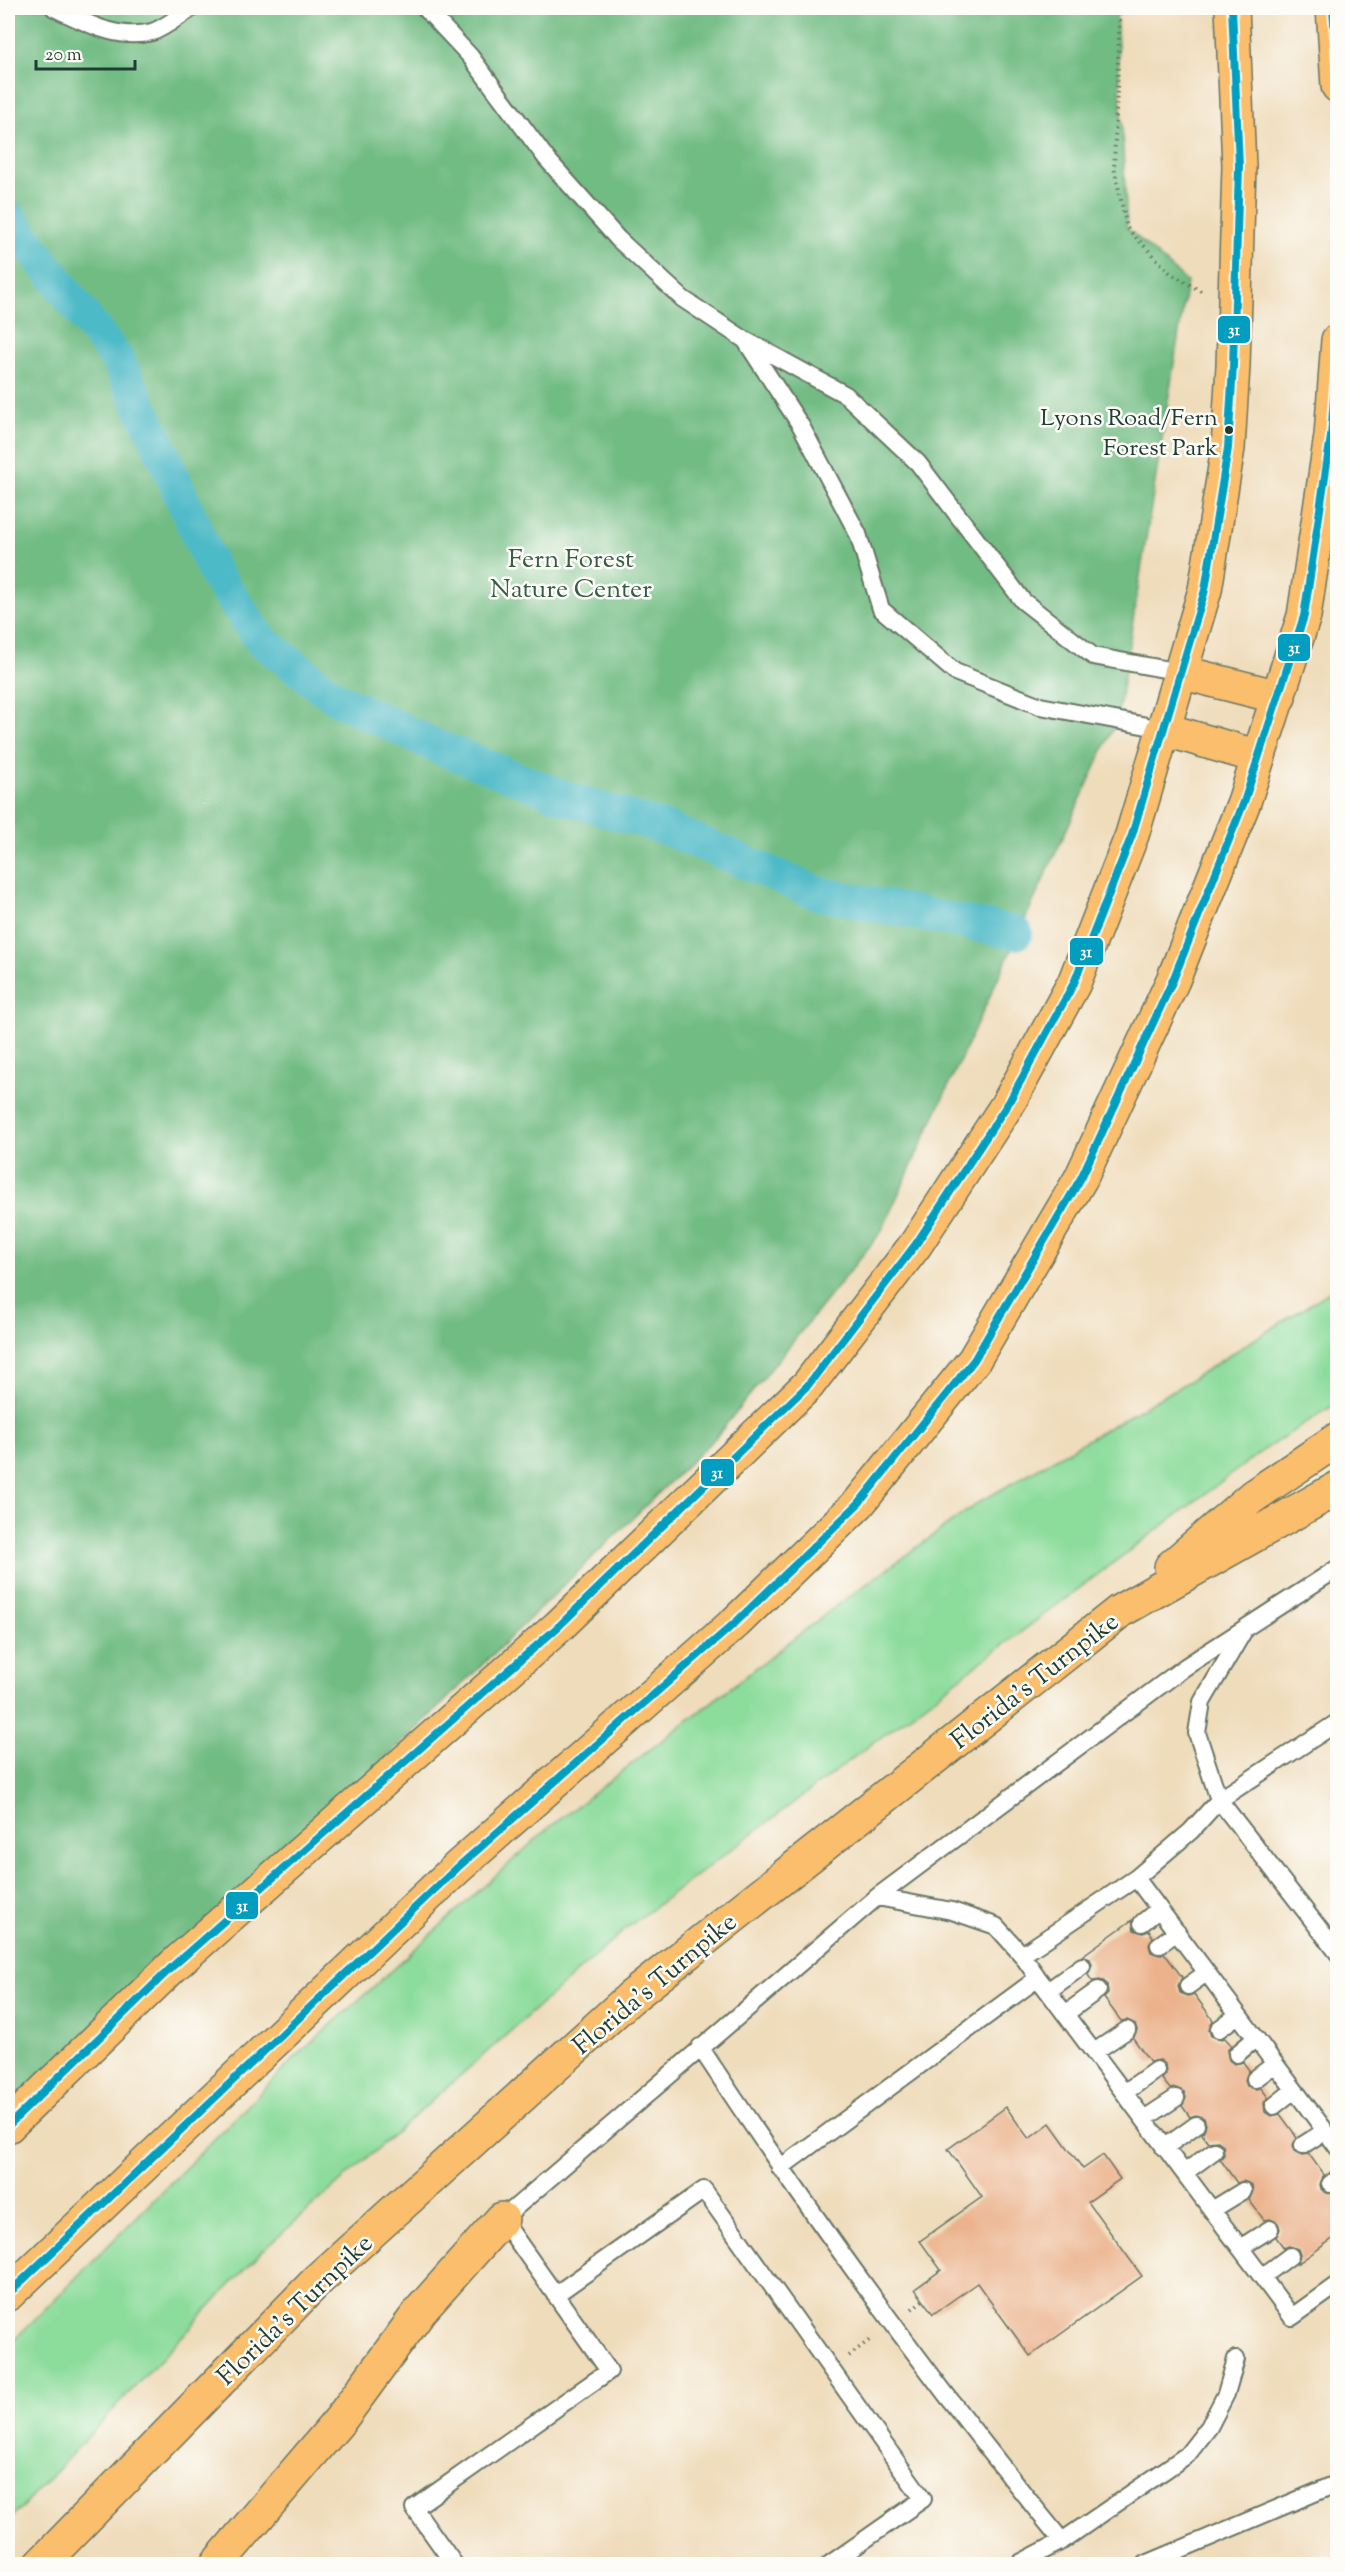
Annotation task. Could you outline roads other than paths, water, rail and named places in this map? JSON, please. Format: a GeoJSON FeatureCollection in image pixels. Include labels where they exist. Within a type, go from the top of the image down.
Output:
{"type":"FeatureCollection","features":[{"type":"Feature","properties":{"kind":"main road"},"geometry":{"type":"LineString","coordinates":[[8,2126],[174,1965],[559,1626],[808,1385],[922,1235],[1010,1102],[1074,983],[1132,835],[1205,590],[1227,459],[1235,311],[1239,166],[1232,8]]}},
{"type":"Feature","properties":{"kind":"main road"},"geometry":{"type":"LineString","coordinates":[[1333,8],[1338,86]]}},
{"type":"Feature","properties":{"kind":"main road"},"geometry":{"type":"LineString","coordinates":[[8,2294],[458,1867],[736,1622],[859,1503],[974,1360],[1081,1178],[1173,980],[1259,757],[1304,616],[1331,436],[1337,348]]}},
{"type":"Feature","properties":{"kind":"main road"},"geometry":{"type":"LineString","coordinates":[[1180,672],[1279,697]]}},
{"type":"Feature","properties":{"kind":"main road"},"geometry":{"type":"LineString","coordinates":[[1163,729],[1259,757]]}},
{"type":"Feature","properties":{"kind":"main road"},"geometry":{"type":"LineString","coordinates":[[1120,1611],[1252,1497],[1338,1439]]}},
{"type":"Feature","properties":{"kind":"main road","name":"Florida's Turnpike"},"geometry":{"type":"LineString","coordinates":[[41,2565],[318,2281],[630,1998],[1120,1611],[1338,1488]]}},
{"type":"Feature","properties":{"kind":"main road"},"geometry":{"type":"LineString","coordinates":[[217,2565],[339,2420],[421,2310],[501,2219]]}},
{"type":"Feature","properties":{"kind":"lane"},"geometry":{"type":"LineString","coordinates":[[54,8],[102,29],[129,35],[154,32],[192,8]]}},
{"type":"Feature","properties":{"kind":"lane"},"geometry":{"type":"LineString","coordinates":[[425,8],[470,56],[546,158],[618,239],[683,299],[745,340],[846,395],[918,463],[1023,601],[1093,656],[1180,672]]}},
{"type":"Feature","properties":{"kind":"lane"},"geometry":{"type":"LineString","coordinates":[[745,340],[801,426],[858,534],[881,609],[955,672],[1040,706],[1163,729]]}},
{"type":"Feature","properties":{"kind":"lane"},"geometry":{"type":"LineString","coordinates":[[454,2565],[414,2508],[609,2371],[501,2219],[876,1897],[1185,1668],[1338,1568]]}},
{"type":"Feature","properties":{"kind":"lane"},"geometry":{"type":"LineString","coordinates":[[1247,1626],[1202,1702],[1197,1733],[1219,1800],[1338,1953]]}},
{"type":"Feature","properties":{"kind":"lane"},"geometry":{"type":"LineString","coordinates":[[1022,1955],[1136,1878],[1191,1831],[1219,1800],[1338,1722]]}},
{"type":"Feature","properties":{"kind":"lane"},"geometry":{"type":"LineString","coordinates":[[1136,1878],[1338,2148]]}},
{"type":"Feature","properties":{"kind":"lane"},"geometry":{"type":"LineString","coordinates":[[876,1897],[952,1911],[996,1926],[1022,1955],[1292,2317],[1338,2284]]}},
{"type":"Feature","properties":{"kind":"lane"},"geometry":{"type":"LineString","coordinates":[[1143,1923],[1159,1909]]}},
{"type":"Feature","properties":{"kind":"lane"},"geometry":{"type":"LineString","coordinates":[[1159,1945],[1177,1932]]}},
{"type":"Feature","properties":{"kind":"lane"},"geometry":{"type":"LineString","coordinates":[[780,2168],[1043,1984],[1082,1966]]}},
{"type":"Feature","properties":{"kind":"lane"},"geometry":{"type":"LineString","coordinates":[[1188,1986],[1206,1973]]}},
{"type":"Feature","properties":{"kind":"lane"},"geometry":{"type":"LineString","coordinates":[[1065,2014],[1098,1990]]}},
{"type":"Feature","properties":{"kind":"lane"},"geometry":{"type":"LineString","coordinates":[[1219,2029],[1238,2015]]}},
{"type":"Feature","properties":{"kind":"lane"},"geometry":{"type":"LineString","coordinates":[[1094,2052],[1127,2030]]}},
{"type":"Feature","properties":{"kind":"lane"},"geometry":{"type":"LineString","coordinates":[[1237,2054],[1256,2038]]}},
{"type":"Feature","properties":{"kind":"lane"},"geometry":{"type":"LineString","coordinates":[[700,2047],[780,2168],[1012,2480],[1062,2541]]}},
{"type":"Feature","properties":{"kind":"lane"},"geometry":{"type":"LineString","coordinates":[[1256,2079],[1275,2064]]}},
{"type":"Feature","properties":{"kind":"lane"},"geometry":{"type":"LineString","coordinates":[[1124,2093],[1156,2070]]}},
{"type":"Feature","properties":{"kind":"lane"},"geometry":{"type":"LineString","coordinates":[[1274,2106],[1294,2090]]}},
{"type":"Feature","properties":{"kind":"lane"},"geometry":{"type":"LineString","coordinates":[[1144,2119],[1176,2098]]}},
{"type":"Feature","properties":{"kind":"lane"},"geometry":{"type":"LineString","coordinates":[[1164,2148],[1196,2125]]}},
{"type":"Feature","properties":{"kind":"lane"},"geometry":{"type":"LineString","coordinates":[[1303,2145],[1325,2131]]}},
{"type":"Feature","properties":{"kind":"lane"},"geometry":{"type":"LineString","coordinates":[[1184,2173],[1214,2151]]}},
{"type":"Feature","properties":{"kind":"lane"},"geometry":{"type":"LineString","coordinates":[[555,2295],[704,2190],[923,2499],[830,2565]]}},
{"type":"Feature","properties":{"kind":"lane"},"geometry":{"type":"LineString","coordinates":[[1212,2210],[1243,2191]]}},
{"type":"Feature","properties":{"kind":"lane"},"geometry":{"type":"LineString","coordinates":[[1240,2248],[1270,2229]]}},
{"type":"Feature","properties":{"kind":"lane"},"geometry":{"type":"LineString","coordinates":[[1262,2277],[1290,2256]]}},
{"type":"Feature","properties":{"kind":"lane"},"geometry":{"type":"LineString","coordinates":[[1018,2565],[1062,2541],[1187,2455],[1209,2427],[1226,2394],[1236,2359]]}},
{"type":"Feature","properties":{"kind":"lane"},"geometry":{"type":"LineString","coordinates":[[1146,2565],[1338,2483]]}},
{"type":"Feature","properties":{"kind":"waterway"},"geometry":{"type":"LineString","coordinates":[[8,216],[117,359],[156,438],[215,574],[262,641],[336,698],[438,747],[566,798],[665,828],[817,893],[1016,933]]}},
{"type":"Feature","properties":{"kind":"place","name":"Lyons Road/Fern Forest Park"},"geometry":{"type":"Point","coordinates":[1229,430]}},
{"type":"Feature","properties":{"kind":"park label","name":"Fern Forest Nature Center"},"geometry":{"type":"Point","coordinates":[571,573]}}]}
